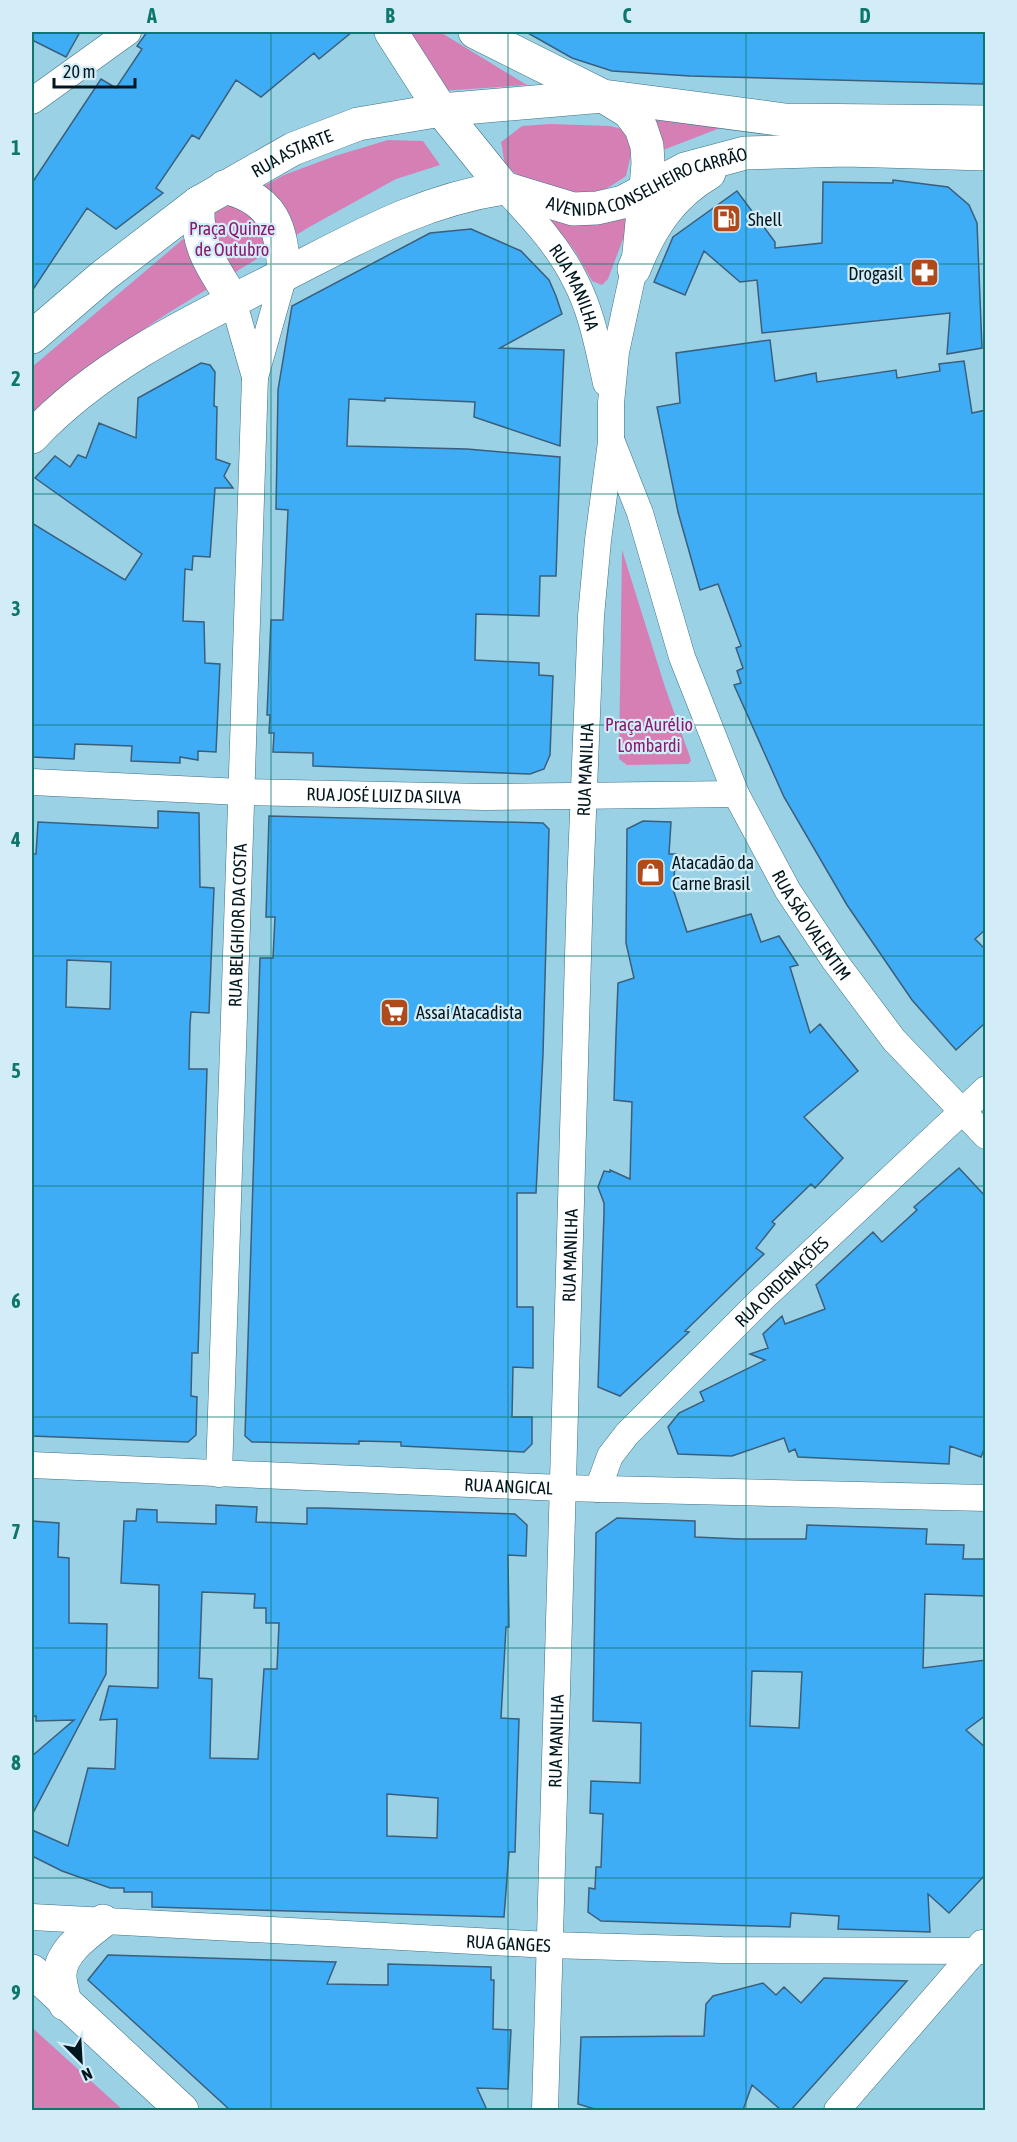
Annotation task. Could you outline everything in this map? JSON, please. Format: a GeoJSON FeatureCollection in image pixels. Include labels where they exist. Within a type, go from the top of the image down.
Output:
{"type":"FeatureCollection","features":[{"type":"Feature","properties":{"kind":"main road"},"geometry":{"type":"LineString","coordinates":[[391,32],[441,110],[504,188]]}},
{"type":"Feature","properties":{"kind":"main road"},"geometry":{"type":"LineString","coordinates":[[476,32],[603,96],[629,112],[641,128],[648,163],[645,188]]}},
{"type":"Feature","properties":{"kind":"main road"},"geometry":{"type":"LineString","coordinates":[[603,96],[785,120],[986,122]]}},
{"type":"Feature","properties":{"kind":"main road","name":"RUA ASTARTE"},"geometry":{"type":"LineString","coordinates":[[32,337],[103,276],[211,195],[293,149],[358,124],[441,110],[603,96]]}},
{"type":"Feature","properties":{"kind":"main road","name":"AVENIDA CONSELHEIRO CARRÃO"},"geometry":{"type":"LineString","coordinates":[[504,188],[573,209],[597,208],[622,202],[685,169],[745,153],[845,150],[986,154]]}},
{"type":"Feature","properties":{"kind":"main road"},"geometry":{"type":"LineString","coordinates":[[634,269],[645,241],[668,206],[704,176],[745,153]]}},
{"type":"Feature","properties":{"kind":"main road"},"geometry":{"type":"LineString","coordinates":[[32,437],[87,385],[233,300],[423,207],[463,194],[504,188]]}},
{"type":"Feature","properties":{"kind":"main road"},"geometry":{"type":"LineString","coordinates":[[233,300],[202,247],[197,228],[211,195],[253,197],[269,211],[278,228],[284,275]]}},
{"type":"Feature","properties":{"kind":"main road"},"geometry":{"type":"LineString","coordinates":[[65,2004],[59,1974],[64,1960],[83,1936],[103,1921]]}},
{"type":"Feature","properties":{"kind":"main road"},"geometry":{"type":"LineString","coordinates":[[32,1971],[182,2110]]}},
{"type":"Feature","properties":{"kind":"street"},"geometry":{"type":"LineString","coordinates":[[32,101],[128,32]]}},
{"type":"Feature","properties":{"kind":"street","name":"RUA MANILHA"},"geometry":{"type":"LineString","coordinates":[[504,188],[562,257],[576,280],[587,308],[611,403]]}},
{"type":"Feature","properties":{"kind":"street","name":"RUA MANILHA"},"geometry":{"type":"LineString","coordinates":[[545,2110],[562,1488],[591,616],[611,442],[611,403],[616,352],[634,269],[640,206],[645,188]]}},
{"type":"Feature","properties":{"kind":"street","name":"RUA BELGHIOR DA COSTA"},"geometry":{"type":"LineString","coordinates":[[219,1474],[255,377],[284,275]]}},
{"type":"Feature","properties":{"kind":"street","name":"RUA BELGHIOR DA COSTA"},"geometry":{"type":"LineString","coordinates":[[233,300],[255,377]]}},
{"type":"Feature","properties":{"kind":"street","name":"RUA SÃO VALENTIM"},"geometry":{"type":"LineString","coordinates":[[611,442],[640,513],[682,657],[736,794],[788,891],[834,960],[894,1040],[986,1136]]}},
{"type":"Feature","properties":{"kind":"street","name":"RUA JOSÉ LUIZ DA SILVA"},"geometry":{"type":"LineString","coordinates":[[32,782],[241,792],[485,797],[736,794]]}},
{"type":"Feature","properties":{"kind":"street","name":"RUA ORDENAÇÕES"},"geometry":{"type":"LineString","coordinates":[[598,1489],[610,1456],[627,1434],[761,1300],[986,1089]]}},
{"type":"Feature","properties":{"kind":"street","name":"RUA ANGICAL"},"geometry":{"type":"LineString","coordinates":[[32,1465],[562,1488],[986,1497]]}},
{"type":"Feature","properties":{"kind":"street","name":"RUA GANGES"},"geometry":{"type":"LineString","coordinates":[[32,1917],[549,1945],[722,1950],[982,1946]]}},
{"type":"Feature","properties":{"kind":"street"},"geometry":{"type":"LineString","coordinates":[[837,2110],[982,1946]]}},
{"type":"Feature","properties":{"kind":"green space"},"geometry":{"type":"Polygon","coordinates":[[[410,32],[440,32],[527,85],[441,91],[410,32]]]}},
{"type":"Feature","properties":{"kind":"green space"},"geometry":{"type":"Polygon","coordinates":[[[650,119],[720,128],[658,152],[650,119]]]}},
{"type":"Feature","properties":{"kind":"green space"},"geometry":{"type":"Polygon","coordinates":[[[551,124],[610,126],[626,130],[633,145],[626,176],[602,190],[584,192],[546,186],[512,171],[505,163],[501,142],[522,126],[551,124]]]}},
{"type":"Feature","properties":{"kind":"green space","name":"Praça Quinze de Outubro"},"geometry":{"type":"Polygon","coordinates":[[[388,140],[423,141],[440,165],[396,179],[311,226],[168,313],[77,374],[32,415],[32,367],[214,213],[284,175],[388,140]]]}},
{"type":"Feature","properties":{"kind":"green space"},"geometry":{"type":"Polygon","coordinates":[[[632,215],[608,279],[602,285],[592,281],[575,251],[550,220],[578,224],[632,215]]]}},
{"type":"Feature","properties":{"kind":"green space","name":"Praça Aurélio Lombardi"},"geometry":{"type":"Polygon","coordinates":[[[622,550],[665,687],[690,757],[691,761],[688,764],[627,765],[619,759],[622,550]]]}},
{"type":"Feature","properties":{"kind":"green space"},"geometry":{"type":"Polygon","coordinates":[[[32,2027],[38,2033],[123,2110],[32,2110],[32,2027]]]}},
{"type":"Feature","properties":{"kind":"building"},"geometry":{"type":"Polygon","coordinates":[[[32,32],[80,32],[66,57],[32,40],[32,32]]]}},
{"type":"Feature","properties":{"kind":"building"},"geometry":{"type":"Polygon","coordinates":[[[147,32],[352,32],[319,59],[314,53],[261,97],[236,80],[199,139],[192,135],[156,188],[163,193],[116,229],[87,208],[32,291],[32,183],[101,79],[116,88],[142,49],[137,46],[147,32]]]}},
{"type":"Feature","properties":{"kind":"building"},"geometry":{"type":"Polygon","coordinates":[[[526,32],[986,32],[986,72],[983,84],[690,76],[612,71],[572,58],[526,32]]]}},
{"type":"Feature","properties":{"kind":"building"},"geometry":{"type":"Polygon","coordinates":[[[893,180],[948,187],[969,205],[977,223],[982,348],[947,354],[950,313],[762,333],[757,280],[740,282],[704,251],[685,295],[654,282],[673,237],[737,191],[775,242],[775,248],[822,243],[823,182],[893,183],[893,180]]]}},
{"type":"Feature","properties":{"kind":"building"},"geometry":{"type":"Polygon","coordinates":[[[471,229],[521,251],[549,280],[556,296],[562,314],[500,348],[564,350],[560,446],[474,417],[475,402],[385,398],[385,401],[349,399],[347,446],[467,449],[560,457],[556,576],[540,576],[539,616],[476,614],[475,660],[539,663],[539,675],[553,676],[550,755],[544,769],[530,774],[313,766],[313,753],[273,752],[274,733],[269,733],[270,715],[267,715],[271,620],[283,620],[288,510],[276,509],[278,390],[292,306],[430,233],[471,229]]]}},
{"type":"Feature","properties":{"kind":"building"},"geometry":{"type":"Polygon","coordinates":[[[770,340],[775,381],[816,373],[817,382],[896,370],[897,378],[940,371],[939,364],[964,361],[972,413],[986,410],[986,929],[975,939],[986,950],[986,1022],[956,1050],[912,1000],[847,905],[784,797],[734,685],[741,683],[737,671],[743,668],[736,648],[741,646],[718,584],[700,590],[678,512],[657,407],[680,403],[676,353],[770,340]]]}},
{"type":"Feature","properties":{"kind":"building"},"geometry":{"type":"Polygon","coordinates":[[[201,363],[210,365],[215,372],[216,459],[230,464],[224,476],[233,488],[215,488],[210,557],[193,556],[192,570],[185,569],[183,621],[204,622],[205,663],[220,664],[216,752],[198,751],[198,760],[180,757],[180,763],[131,761],[132,746],[75,744],[74,759],[32,757],[32,523],[125,580],[142,554],[35,478],[55,456],[70,467],[78,455],[86,458],[99,423],[136,438],[138,398],[201,363]]]}},
{"type":"Feature","properties":{"kind":"building"},"geometry":{"type":"Polygon","coordinates":[[[158,811],[199,813],[200,887],[214,888],[209,1013],[191,1012],[190,1024],[189,1069],[207,1069],[198,1353],[192,1353],[191,1396],[197,1397],[196,1435],[188,1442],[32,1436],[32,854],[36,854],[38,822],[158,828],[158,811]],[[67,960],[66,1007],[110,1009],[111,962],[67,960]]]}},
{"type":"Feature","properties":{"kind":"building"},"geometry":{"type":"Polygon","coordinates":[[[269,816],[543,823],[549,829],[543,1054],[536,1193],[517,1193],[517,1307],[533,1307],[533,1368],[513,1367],[512,1417],[532,1417],[532,1444],[524,1452],[401,1446],[401,1442],[359,1441],[359,1444],[252,1442],[245,1436],[260,958],[273,958],[275,917],[266,917],[269,816]]]}},
{"type":"Feature","properties":{"kind":"building"},"geometry":{"type":"Polygon","coordinates":[[[643,821],[671,822],[669,854],[676,854],[673,889],[687,932],[751,914],[761,942],[779,936],[798,965],[790,967],[810,1033],[820,1024],[858,1071],[804,1117],[843,1158],[815,1188],[811,1184],[772,1222],[775,1224],[756,1248],[764,1254],[685,1331],[689,1332],[620,1396],[598,1387],[604,1203],[598,1187],[604,1171],[610,1172],[610,1170],[630,1179],[632,1102],[614,1100],[616,1035],[618,983],[634,978],[626,943],[627,829],[643,821]]]}},
{"type":"Feature","properties":{"kind":"building"},"geometry":{"type":"Polygon","coordinates":[[[959,1168],[986,1197],[986,1444],[981,1457],[950,1446],[949,1464],[798,1457],[795,1449],[789,1452],[784,1438],[732,1456],[678,1454],[668,1427],[679,1413],[704,1401],[700,1392],[765,1360],[750,1354],[768,1348],[763,1334],[782,1316],[785,1324],[825,1309],[816,1285],[873,1232],[882,1242],[917,1210],[914,1207],[959,1168]]]}},
{"type":"Feature","properties":{"kind":"building"},"geometry":{"type":"Polygon","coordinates":[[[216,1505],[257,1507],[256,1522],[307,1524],[307,1508],[323,1508],[515,1514],[527,1525],[526,1556],[508,1555],[509,1627],[506,1627],[501,1718],[519,1719],[515,1852],[509,1852],[504,1917],[152,1907],[152,1892],[124,1892],[124,1888],[110,1888],[62,1871],[32,1856],[32,1830],[68,1846],[88,1768],[115,1769],[117,1719],[100,1720],[109,1686],[158,1688],[159,1585],[121,1583],[124,1521],[136,1521],[137,1509],[157,1510],[157,1522],[216,1524],[216,1505]],[[202,1592],[199,1678],[212,1679],[210,1758],[258,1759],[264,1669],[277,1669],[279,1623],[266,1623],[266,1608],[254,1608],[255,1594],[202,1592]],[[387,1794],[387,1836],[437,1838],[438,1798],[387,1794]]]}},
{"type":"Feature","properties":{"kind":"building"},"geometry":{"type":"Polygon","coordinates":[[[617,1518],[695,1521],[695,1537],[740,1539],[806,1539],[807,1525],[927,1529],[926,1544],[964,1545],[963,1559],[986,1559],[986,1596],[925,1594],[923,1668],[986,1660],[986,1715],[966,1730],[986,1748],[986,1874],[949,1913],[928,1894],[930,1932],[838,1929],[839,1916],[791,1913],[790,1927],[601,1921],[588,1912],[589,1888],[595,1889],[596,1867],[601,1867],[603,1814],[590,1813],[591,1781],[640,1783],[641,1723],[593,1721],[596,1533],[617,1518]],[[752,1671],[750,1726],[799,1728],[802,1672],[752,1671]]]}},
{"type":"Feature","properties":{"kind":"building"},"geometry":{"type":"Polygon","coordinates":[[[32,1521],[59,1523],[58,1557],[69,1558],[69,1623],[107,1624],[106,1674],[32,1815],[32,1756],[74,1720],[36,1721],[36,1716],[32,1717],[32,1521]]]}},
{"type":"Feature","properties":{"kind":"building"},"geometry":{"type":"Polygon","coordinates":[[[108,1955],[336,1962],[327,1984],[388,1985],[388,1964],[491,1967],[491,1980],[494,1980],[493,2029],[511,2030],[508,2089],[477,2088],[487,2110],[230,2110],[88,1980],[108,1955]]]}},
{"type":"Feature","properties":{"kind":"building"},"geometry":{"type":"Polygon","coordinates":[[[824,1978],[907,1981],[791,2110],[781,2110],[752,2085],[743,2110],[598,2110],[578,2104],[581,2037],[704,2036],[706,2004],[713,1996],[763,1983],[776,1995],[784,1987],[801,2003],[824,1978]]]}},
{"type":"Feature","properties":{"kind":"place","name":"Shell"},"geometry":{"type":"Point","coordinates":[727,219]}},
{"type":"Feature","properties":{"kind":"place","name":"Drogasil"},"geometry":{"type":"Point","coordinates":[924,273]}},
{"type":"Feature","properties":{"kind":"place","name":"Atacadão da Carne Brasil"},"geometry":{"type":"Point","coordinates":[651,872]}},
{"type":"Feature","properties":{"kind":"place","name":"Assaí Atacadista"},"geometry":{"type":"Point","coordinates":[395,1012]}}]}
